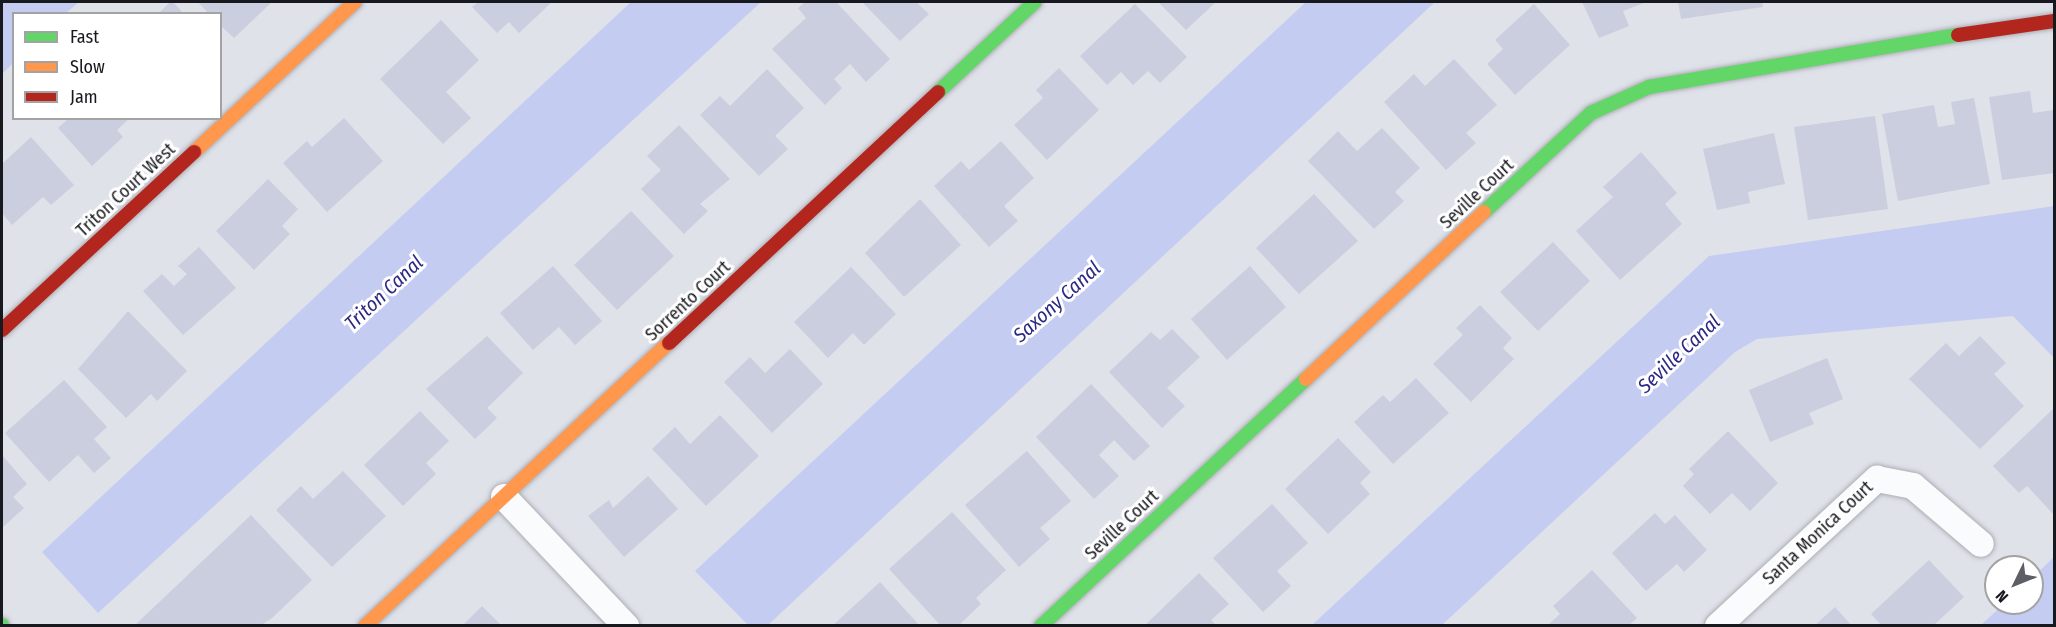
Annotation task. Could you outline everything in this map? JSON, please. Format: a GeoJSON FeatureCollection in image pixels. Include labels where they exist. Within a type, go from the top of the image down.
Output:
{"type":"FeatureCollection","features":[{"type":"Feature","properties":{"kind":"street","name":"Triton Court West"},"geometry":{"type":"LineString","coordinates":[[2,330],[355,2]]}},
{"type":"Feature","properties":{"kind":"street","name":"Sorrento Court"},"geometry":{"type":"LineString","coordinates":[[364,626],[1035,2]]}},
{"type":"Feature","properties":{"kind":"street","name":"Seville Court"},"geometry":{"type":"LineString","coordinates":[[1041,626],[1591,113],[1648,87],[1824,54],[2055,21]]}},
{"type":"Feature","properties":{"kind":"street","name":"Santa Monica Court"},"geometry":{"type":"LineString","coordinates":[[1718,626],[1877,478],[1913,486],[1981,544]]}},
{"type":"Feature","properties":{"kind":"street"},"geometry":{"type":"LineString","coordinates":[[504,497],[626,626]]}},
{"type":"Feature","properties":{"kind":"water"},"geometry":{"type":"Polygon","coordinates":[[[2,2],[79,2],[67,12],[12,12],[12,64],[2,74],[2,2]]]}},
{"type":"Feature","properties":{"kind":"water","name":"Triton Canal"},"geometry":{"type":"Polygon","coordinates":[[[631,2],[761,2],[98,613],[42,552],[631,2]]]}},
{"type":"Feature","properties":{"kind":"water","name":"Saxony Canal"},"geometry":{"type":"Polygon","coordinates":[[[1306,2],[1435,2],[768,625],[748,625],[695,571],[1306,2]]]}},
{"type":"Feature","properties":{"kind":"water","name":"Seville Canal"},"geometry":{"type":"Polygon","coordinates":[[[2054,206],[2054,358],[2013,316],[1757,339],[1735,352],[1442,625],[1312,625],[1709,256],[2054,206]]]}},
{"type":"Feature","properties":{"kind":"water"},"geometry":{"type":"Polygon","coordinates":[[[2054,557],[2054,625],[1981,625],[1992,615],[2044,615],[2044,567],[2054,557]]]}},
{"type":"Feature","properties":{"kind":"building"},"geometry":{"type":"Polygon","coordinates":[[[170,2],[173,2],[182,12],[160,12],[170,2]]]}},
{"type":"Feature","properties":{"kind":"building"},"geometry":{"type":"Polygon","coordinates":[[[198,2],[272,2],[234,38],[222,27],[222,12],[207,12],[198,2]]]}},
{"type":"Feature","properties":{"kind":"building"},"geometry":{"type":"Polygon","coordinates":[[[478,2],[552,2],[519,33],[509,22],[497,33],[472,7],[478,2]]]}},
{"type":"Feature","properties":{"kind":"building"},"geometry":{"type":"Polygon","coordinates":[[[805,2],[836,2],[890,59],[866,82],[850,64],[834,79],[842,88],[825,105],[772,49],[806,18],[798,8],[805,2]]]}},
{"type":"Feature","properties":{"kind":"building"},"geometry":{"type":"Polygon","coordinates":[[[862,2],[916,2],[929,14],[900,41],[862,2]]]}},
{"type":"Feature","properties":{"kind":"building"},"geometry":{"type":"Polygon","coordinates":[[[1158,2],[1216,2],[1186,30],[1158,2]]]}},
{"type":"Feature","properties":{"kind":"building"},"geometry":{"type":"Polygon","coordinates":[[[1582,2],[1647,2],[1623,11],[1629,26],[1599,38],[1582,2]]]}},
{"type":"Feature","properties":{"kind":"building"},"geometry":{"type":"Polygon","coordinates":[[[1678,2],[1762,2],[1763,7],[1681,19],[1678,2]]]}},
{"type":"Feature","properties":{"kind":"building"},"geometry":{"type":"Polygon","coordinates":[[[1135,4],[1187,57],[1160,83],[1148,71],[1133,85],[1121,72],[1107,85],[1080,56],[1135,4]]]}},
{"type":"Feature","properties":{"kind":"building"},"geometry":{"type":"Polygon","coordinates":[[[1534,4],[1570,45],[1515,95],[1487,64],[1503,49],[1495,40],[1534,4]]]}},
{"type":"Feature","properties":{"kind":"building"},"geometry":{"type":"Polygon","coordinates":[[[441,20],[479,60],[446,92],[471,118],[443,144],[380,79],[441,20]]]}},
{"type":"Feature","properties":{"kind":"building"},"geometry":{"type":"Polygon","coordinates":[[[1454,59],[1497,105],[1466,133],[1476,143],[1446,170],[1384,102],[1414,74],[1425,86],[1454,59]]]}},
{"type":"Feature","properties":{"kind":"building"},"geometry":{"type":"Polygon","coordinates":[[[1059,68],[1099,110],[1047,160],[1014,125],[1043,98],[1036,90],[1059,68]]]}},
{"type":"Feature","properties":{"kind":"building"},"geometry":{"type":"Polygon","coordinates":[[[767,69],[804,108],[775,136],[788,149],[759,176],[700,115],[720,96],[730,106],[767,69]]]}},
{"type":"Feature","properties":{"kind":"building"},"geometry":{"type":"Polygon","coordinates":[[[2030,91],[2033,113],[2054,110],[2054,173],[2002,180],[1989,97],[2030,91]]]}},
{"type":"Feature","properties":{"kind":"building"},"geometry":{"type":"Polygon","coordinates":[[[1974,98],[1990,184],[1898,201],[1882,114],[1934,105],[1938,127],[1955,124],[1951,102],[1974,98]]]}},
{"type":"Feature","properties":{"kind":"building"},"geometry":{"type":"Polygon","coordinates":[[[1875,116],[1888,209],[1808,220],[1794,127],[1875,116]]]}},
{"type":"Feature","properties":{"kind":"building"},"geometry":{"type":"Polygon","coordinates":[[[344,118],[383,161],[327,212],[283,163],[307,141],[312,147],[344,118]]]}},
{"type":"Feature","properties":{"kind":"building"},"geometry":{"type":"Polygon","coordinates":[[[67,120],[128,120],[117,130],[123,137],[92,166],[58,128],[67,120]]]}},
{"type":"Feature","properties":{"kind":"building"},"geometry":{"type":"Polygon","coordinates":[[[679,125],[730,179],[700,204],[708,211],[684,234],[641,189],[661,170],[647,156],[679,125]]]}},
{"type":"Feature","properties":{"kind":"building"},"geometry":{"type":"Polygon","coordinates":[[[1382,128],[1420,168],[1395,192],[1404,201],[1374,229],[1308,161],[1338,131],[1357,151],[1382,128]]]}},
{"type":"Feature","properties":{"kind":"building"},"geometry":{"type":"Polygon","coordinates":[[[1774,133],[1785,184],[1748,192],[1750,203],[1717,210],[1703,149],[1774,133]]]}},
{"type":"Feature","properties":{"kind":"building"},"geometry":{"type":"Polygon","coordinates":[[[31,137],[74,185],[51,205],[43,197],[12,225],[2,213],[2,164],[31,137]]]}},
{"type":"Feature","properties":{"kind":"building"},"geometry":{"type":"Polygon","coordinates":[[[1001,141],[1034,178],[1004,206],[1018,221],[989,247],[934,186],[961,161],[969,170],[1001,141]]]}},
{"type":"Feature","properties":{"kind":"building"},"geometry":{"type":"Polygon","coordinates":[[[1641,152],[1677,193],[1665,204],[1682,224],[1620,280],[1576,231],[1613,197],[1603,187],[1641,152]]]}},
{"type":"Feature","properties":{"kind":"building"},"geometry":{"type":"Polygon","coordinates":[[[268,179],[298,209],[282,226],[290,234],[254,270],[216,231],[268,179]]]}},
{"type":"Feature","properties":{"kind":"building"},"geometry":{"type":"Polygon","coordinates":[[[1314,194],[1358,241],[1299,294],[1256,248],[1314,194]]]}},
{"type":"Feature","properties":{"kind":"building"},"geometry":{"type":"Polygon","coordinates":[[[920,199],[961,245],[904,297],[865,253],[920,199]]]}},
{"type":"Feature","properties":{"kind":"building"},"geometry":{"type":"Polygon","coordinates":[[[631,211],[674,256],[617,310],[574,265],[631,211]]]}},
{"type":"Feature","properties":{"kind":"building"},"geometry":{"type":"Polygon","coordinates":[[[1553,242],[1590,281],[1538,331],[1500,292],[1553,242]]]}},
{"type":"Feature","properties":{"kind":"building"},"geometry":{"type":"Polygon","coordinates":[[[199,247],[236,288],[183,335],[143,291],[162,274],[174,286],[187,274],[178,266],[199,247]]]}},
{"type":"Feature","properties":{"kind":"building"},"geometry":{"type":"Polygon","coordinates":[[[553,266],[602,321],[575,345],[559,327],[533,350],[500,313],[553,266]]]}},
{"type":"Feature","properties":{"kind":"building"},"geometry":{"type":"Polygon","coordinates":[[[1250,266],[1286,307],[1227,360],[1191,319],[1250,266]]]}},
{"type":"Feature","properties":{"kind":"building"},"geometry":{"type":"Polygon","coordinates":[[[851,267],[896,314],[864,345],[853,333],[828,358],[794,322],[851,267]]]}},
{"type":"Feature","properties":{"kind":"building"},"geometry":{"type":"Polygon","coordinates":[[[1480,305],[1512,338],[1503,348],[1514,359],[1471,402],[1433,364],[1463,335],[1456,328],[1480,305]]]}},
{"type":"Feature","properties":{"kind":"building"},"geometry":{"type":"Polygon","coordinates":[[[128,311],[187,371],[157,401],[151,394],[126,418],[78,369],[128,311]]]}},
{"type":"Feature","properties":{"kind":"building"},"geometry":{"type":"Polygon","coordinates":[[[1172,329],[1200,357],[1167,388],[1185,406],[1162,428],[1109,372],[1151,332],[1160,340],[1172,329]]]}},
{"type":"Feature","properties":{"kind":"building"},"geometry":{"type":"Polygon","coordinates":[[[487,336],[523,373],[487,408],[497,418],[475,439],[426,389],[487,336]]]}},
{"type":"Feature","properties":{"kind":"building"},"geometry":{"type":"Polygon","coordinates":[[[1980,336],[2006,363],[1994,374],[2024,406],[1980,449],[1909,379],[1946,343],[1959,356],[1980,336]]]}},
{"type":"Feature","properties":{"kind":"building"},"geometry":{"type":"Polygon","coordinates":[[[790,349],[823,384],[772,433],[724,382],[750,357],[765,373],[790,349]]]}},
{"type":"Feature","properties":{"kind":"building"},"geometry":{"type":"Polygon","coordinates":[[[1827,358],[1843,399],[1809,413],[1814,424],[1770,442],[1749,390],[1827,358]]]}},
{"type":"Feature","properties":{"kind":"building"},"geometry":{"type":"Polygon","coordinates":[[[1416,378],[1449,413],[1393,464],[1354,422],[1383,395],[1390,402],[1416,378]]]}},
{"type":"Feature","properties":{"kind":"building"},"geometry":{"type":"Polygon","coordinates":[[[64,380],[107,427],[94,439],[111,458],[94,473],[78,455],[49,482],[5,433],[64,380]]]}},
{"type":"Feature","properties":{"kind":"building"},"geometry":{"type":"Polygon","coordinates":[[[1091,384],[1150,446],[1134,461],[1114,440],[1099,455],[1119,476],[1094,499],[1036,437],[1091,384]]]}},
{"type":"Feature","properties":{"kind":"building"},"geometry":{"type":"Polygon","coordinates":[[[2054,408],[2054,515],[2027,486],[2019,493],[1993,466],[2054,408]]]}},
{"type":"Feature","properties":{"kind":"building"},"geometry":{"type":"Polygon","coordinates":[[[420,411],[449,441],[426,463],[436,474],[403,506],[364,465],[420,411]]]}},
{"type":"Feature","properties":{"kind":"building"},"geometry":{"type":"Polygon","coordinates":[[[720,415],[759,456],[706,506],[652,449],[675,427],[690,444],[720,415]]]}},
{"type":"Feature","properties":{"kind":"building"},"geometry":{"type":"Polygon","coordinates":[[[1728,431],[1778,483],[1750,511],[1732,493],[1710,514],[1683,486],[1694,474],[1689,469],[1728,431]]]}},
{"type":"Feature","properties":{"kind":"building"},"geometry":{"type":"Polygon","coordinates":[[[1338,438],[1371,472],[1360,483],[1370,494],[1328,534],[1285,489],[1338,438]]]}},
{"type":"Feature","properties":{"kind":"building"},"geometry":{"type":"Polygon","coordinates":[[[1027,451],[1071,501],[1040,528],[1050,539],[1019,567],[965,505],[1027,451]]]}},
{"type":"Feature","properties":{"kind":"building"},"geometry":{"type":"Polygon","coordinates":[[[2,455],[27,484],[13,497],[24,508],[2,528],[2,455]]]}},
{"type":"Feature","properties":{"kind":"building"},"geometry":{"type":"Polygon","coordinates":[[[343,471],[386,516],[332,567],[276,510],[301,486],[313,499],[343,471]]]}},
{"type":"Feature","properties":{"kind":"building"},"geometry":{"type":"Polygon","coordinates":[[[648,476],[678,509],[624,557],[588,516],[609,500],[613,508],[648,476]]]}},
{"type":"Feature","properties":{"kind":"building"},"geometry":{"type":"Polygon","coordinates":[[[1272,504],[1308,543],[1277,571],[1291,586],[1263,612],[1213,558],[1272,504]]]}},
{"type":"Feature","properties":{"kind":"building"},"geometry":{"type":"Polygon","coordinates":[[[952,512],[1006,570],[976,598],[981,604],[958,626],[941,626],[889,569],[952,512]]]}},
{"type":"Feature","properties":{"kind":"building"},"geometry":{"type":"Polygon","coordinates":[[[1655,513],[1665,524],[1675,515],[1707,550],[1684,572],[1677,564],[1646,591],[1612,553],[1655,513]]]}},
{"type":"Feature","properties":{"kind":"building"},"geometry":{"type":"Polygon","coordinates":[[[251,515],[312,580],[272,618],[260,626],[134,626],[251,515]]]}},
{"type":"Feature","properties":{"kind":"building"},"geometry":{"type":"Polygon","coordinates":[[[1929,560],[1964,597],[1933,626],[1882,626],[1871,614],[1929,560]]]}},
{"type":"Feature","properties":{"kind":"building"},"geometry":{"type":"Polygon","coordinates":[[[1592,570],[1637,618],[1628,626],[1547,626],[1560,614],[1553,606],[1592,570]]]}},
{"type":"Feature","properties":{"kind":"building"},"geometry":{"type":"Polygon","coordinates":[[[1199,573],[1229,604],[1211,620],[1217,626],[1144,626],[1199,573]]]}},
{"type":"Feature","properties":{"kind":"building"},"geometry":{"type":"Polygon","coordinates":[[[880,582],[920,626],[832,626],[880,582]]]}},
{"type":"Feature","properties":{"kind":"building"},"geometry":{"type":"Polygon","coordinates":[[[482,606],[502,626],[462,626],[482,606]]]}},
{"type":"Feature","properties":{"kind":"building"},"geometry":{"type":"Polygon","coordinates":[[[1835,607],[1852,626],[1814,626],[1835,607]]]}},
{"type":"Feature","properties":{"kind":"traffic: fast"},"geometry":{"type":"LineString","coordinates":[[938,92],[1035,2]]}},
{"type":"Feature","properties":{"kind":"traffic: fast"},"geometry":{"type":"LineString","coordinates":[[1484,212],[1591,113],[1649,87],[1958,35]]}},
{"type":"Feature","properties":{"kind":"traffic: fast"},"geometry":{"type":"LineString","coordinates":[[1041,626],[1306,379]]}},
{"type":"Feature","properties":{"kind":"traffic: slow"},"geometry":{"type":"LineString","coordinates":[[194,152],[355,2]]}},
{"type":"Feature","properties":{"kind":"traffic: slow"},"geometry":{"type":"LineString","coordinates":[[1306,379],[1484,212]]}},
{"type":"Feature","properties":{"kind":"traffic: slow"},"geometry":{"type":"LineString","coordinates":[[365,626],[669,343]]}},
{"type":"Feature","properties":{"kind":"traffic: jam"},"geometry":{"type":"LineString","coordinates":[[1958,35],[2054,21]]}},
{"type":"Feature","properties":{"kind":"traffic: jam"},"geometry":{"type":"LineString","coordinates":[[669,343],[938,92]]}},
{"type":"Feature","properties":{"kind":"traffic: jam"},"geometry":{"type":"LineString","coordinates":[[2,330],[194,152]]}}]}
